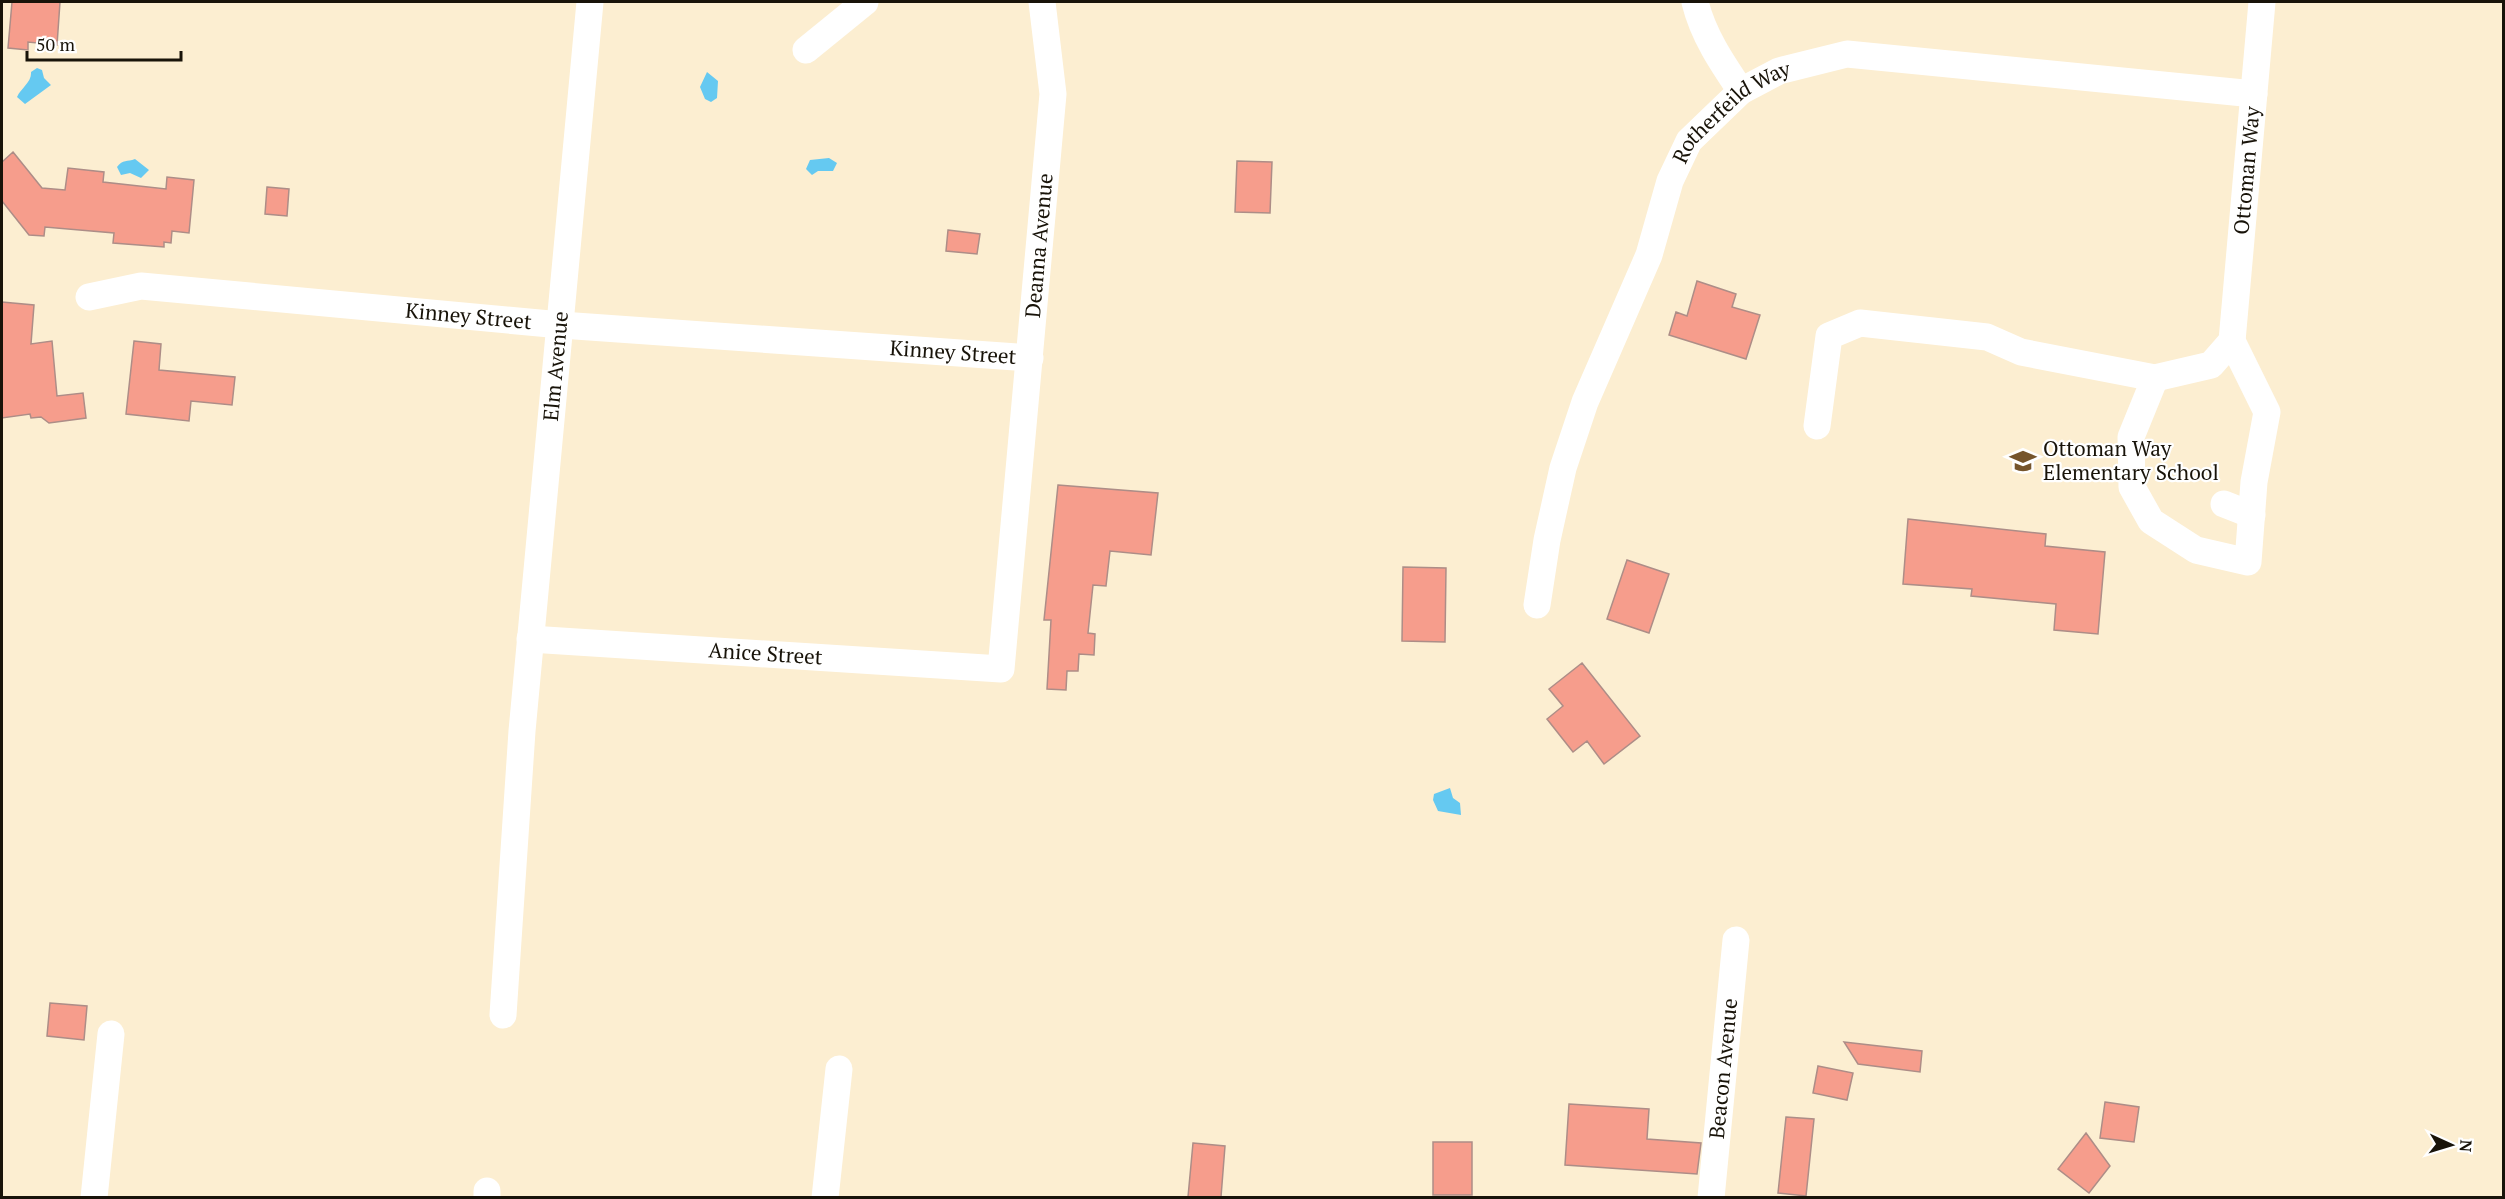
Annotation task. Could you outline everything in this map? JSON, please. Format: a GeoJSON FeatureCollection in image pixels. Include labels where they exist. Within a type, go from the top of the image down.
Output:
{"type":"FeatureCollection","features":[{"type":"Feature","properties":{"kind":"street","name":"Elm Avenue"},"geometry":{"type":"LineString","coordinates":[[503,1015],[522,731],[590,2]]}},
{"type":"Feature","properties":{"kind":"street"},"geometry":{"type":"LineString","coordinates":[[806,50],[865,2]]}},
{"type":"Feature","properties":{"kind":"street","name":"Deanna Avenue"},"geometry":{"type":"LineString","coordinates":[[1001,669],[1053,94],[1042,2]]}},
{"type":"Feature","properties":{"kind":"street"},"geometry":{"type":"LineString","coordinates":[[1695,2],[1699,20],[1717,56],[1741,91]]}},
{"type":"Feature","properties":{"kind":"street","name":"Ottoman Way"},"geometry":{"type":"LineString","coordinates":[[2232,341],[2262,2]]}},
{"type":"Feature","properties":{"kind":"street","name":"Rotherfeild Way"},"geometry":{"type":"LineString","coordinates":[[1537,605],[1547,540],[1563,468],[1585,402],[1649,255],[1670,181],[1689,141],[1741,91],[1779,70],[1847,54],[2254,94]]}},
{"type":"Feature","properties":{"kind":"street","name":"Kinney Street"},"geometry":{"type":"LineString","coordinates":[[89,297],[123,287],[141,286],[561,325],[1030,358]]}},
{"type":"Feature","properties":{"kind":"street"},"geometry":{"type":"LineString","coordinates":[[1817,426],[1829,336],[1860,323],[1987,337],[2021,352],[2155,378],[2211,365],[2232,341],[2267,412],[2254,482],[2248,562],[2196,550],[2151,521],[2132,487],[2131,437],[2155,378]]}},
{"type":"Feature","properties":{"kind":"street"},"geometry":{"type":"LineString","coordinates":[[2135,426],[2149,450]]}},
{"type":"Feature","properties":{"kind":"street"},"geometry":{"type":"LineString","coordinates":[[2224,504],[2252,515]]}},
{"type":"Feature","properties":{"kind":"street","name":"Anice Street"},"geometry":{"type":"LineString","coordinates":[[530,639],[1001,669]]}},
{"type":"Feature","properties":{"kind":"street","name":"Beacon Avenue"},"geometry":{"type":"LineString","coordinates":[[1711,1197],[1736,940]]}},
{"type":"Feature","properties":{"kind":"street"},"geometry":{"type":"LineString","coordinates":[[94,1197],[111,1034]]}},
{"type":"Feature","properties":{"kind":"street"},"geometry":{"type":"LineString","coordinates":[[825,1197],[839,1069]]}},
{"type":"Feature","properties":{"kind":"water"},"geometry":{"type":"Polygon","coordinates":[[[37,68],[42,70],[44,78],[51,85],[25,104],[17,97],[30,79],[31,72],[37,68]]]}},
{"type":"Feature","properties":{"kind":"water"},"geometry":{"type":"Polygon","coordinates":[[[707,72],[718,81],[717,98],[711,102],[705,99],[700,87],[707,72]]]}},
{"type":"Feature","properties":{"kind":"water"},"geometry":{"type":"Polygon","coordinates":[[[829,158],[837,163],[833,171],[818,171],[812,175],[806,169],[810,160],[829,158]]]}},
{"type":"Feature","properties":{"kind":"water"},"geometry":{"type":"Polygon","coordinates":[[[135,159],[149,170],[141,178],[130,173],[121,175],[117,167],[119,164],[135,159]]]}},
{"type":"Feature","properties":{"kind":"water"},"geometry":{"type":"Polygon","coordinates":[[[1450,788],[1453,798],[1460,803],[1461,815],[1438,811],[1433,800],[1434,794],[1450,788]]]}},
{"type":"Feature","properties":{"kind":"building"},"geometry":{"type":"Polygon","coordinates":[[[12,2],[60,2],[57,45],[28,42],[28,50],[8,48],[12,2]]]}},
{"type":"Feature","properties":{"kind":"building"},"geometry":{"type":"Polygon","coordinates":[[[13,152],[42,188],[65,190],[68,168],[104,172],[103,182],[166,189],[167,177],[194,180],[189,233],[172,231],[171,243],[164,242],[164,247],[113,243],[114,233],[45,227],[44,236],[29,235],[2,201],[2,162],[13,152]]]}},
{"type":"Feature","properties":{"kind":"building"},"geometry":{"type":"Polygon","coordinates":[[[1237,161],[1272,162],[1270,213],[1235,212],[1237,161]]]}},
{"type":"Feature","properties":{"kind":"building"},"geometry":{"type":"Polygon","coordinates":[[[267,187],[289,189],[287,216],[265,214],[267,187]]]}},
{"type":"Feature","properties":{"kind":"building"},"geometry":{"type":"Polygon","coordinates":[[[948,230],[980,234],[977,254],[946,251],[948,230]]]}},
{"type":"Feature","properties":{"kind":"building"},"geometry":{"type":"Polygon","coordinates":[[[1697,281],[1736,294],[1732,307],[1760,315],[1746,359],[1669,335],[1676,312],[1687,316],[1697,281]]]}},
{"type":"Feature","properties":{"kind":"building"},"geometry":{"type":"Polygon","coordinates":[[[2,302],[34,305],[31,344],[52,341],[57,396],[83,393],[86,418],[49,423],[41,417],[31,418],[30,414],[2,418],[2,302]]]}},
{"type":"Feature","properties":{"kind":"building"},"geometry":{"type":"Polygon","coordinates":[[[134,341],[161,344],[159,370],[235,377],[232,405],[191,401],[189,421],[126,414],[134,341]]]}},
{"type":"Feature","properties":{"kind":"building"},"geometry":{"type":"Polygon","coordinates":[[[1058,485],[1158,493],[1151,555],[1110,551],[1106,586],[1093,585],[1088,633],[1095,634],[1094,655],[1079,654],[1078,671],[1067,671],[1066,690],[1047,689],[1051,620],[1044,620],[1058,485]]]}},
{"type":"Feature","properties":{"kind":"building"},"geometry":{"type":"Polygon","coordinates":[[[1908,519],[2046,534],[2045,546],[2105,552],[2098,634],[2054,630],[2056,604],[1971,596],[1972,589],[1903,584],[1908,519]]]}},
{"type":"Feature","properties":{"kind":"building"},"geometry":{"type":"Polygon","coordinates":[[[1627,560],[1669,574],[1649,633],[1607,619],[1627,560]]]}},
{"type":"Feature","properties":{"kind":"building"},"geometry":{"type":"Polygon","coordinates":[[[1403,567],[1446,568],[1445,642],[1402,641],[1403,567]]]}},
{"type":"Feature","properties":{"kind":"building"},"geometry":{"type":"Polygon","coordinates":[[[1582,663],[1640,736],[1604,764],[1587,741],[1573,752],[1547,719],[1563,706],[1549,689],[1582,663]]]}},
{"type":"Feature","properties":{"kind":"building"},"geometry":{"type":"Polygon","coordinates":[[[50,1003],[87,1006],[84,1040],[47,1036],[50,1003]]]}},
{"type":"Feature","properties":{"kind":"building"},"geometry":{"type":"Polygon","coordinates":[[[1844,1042],[1922,1051],[1920,1072],[1858,1064],[1844,1042]]]}},
{"type":"Feature","properties":{"kind":"building"},"geometry":{"type":"Polygon","coordinates":[[[1818,1066],[1853,1073],[1847,1100],[1813,1093],[1818,1066]]]}},
{"type":"Feature","properties":{"kind":"building"},"geometry":{"type":"Polygon","coordinates":[[[2105,1102],[2139,1107],[2134,1142],[2100,1138],[2105,1102]]]}},
{"type":"Feature","properties":{"kind":"building"},"geometry":{"type":"Polygon","coordinates":[[[1569,1104],[1649,1109],[1647,1139],[1701,1143],[1697,1174],[1565,1165],[1569,1104]]]}},
{"type":"Feature","properties":{"kind":"building"},"geometry":{"type":"Polygon","coordinates":[[[1786,1117],[1814,1119],[1806,1196],[1778,1193],[1786,1117]]]}},
{"type":"Feature","properties":{"kind":"building"},"geometry":{"type":"Polygon","coordinates":[[[2086,1133],[2110,1166],[2089,1193],[2058,1169],[2086,1133]]]}},
{"type":"Feature","properties":{"kind":"building"},"geometry":{"type":"Polygon","coordinates":[[[1433,1142],[1472,1142],[1472,1195],[1433,1195],[1433,1142]]]}},
{"type":"Feature","properties":{"kind":"building"},"geometry":{"type":"Polygon","coordinates":[[[1193,1143],[1225,1146],[1221,1197],[1188,1197],[1193,1143]]]}},
{"type":"Feature","properties":{"kind":"place","name":"Ottoman Way Elementary School"},"geometry":{"type":"Point","coordinates":[2023,461]}}]}
